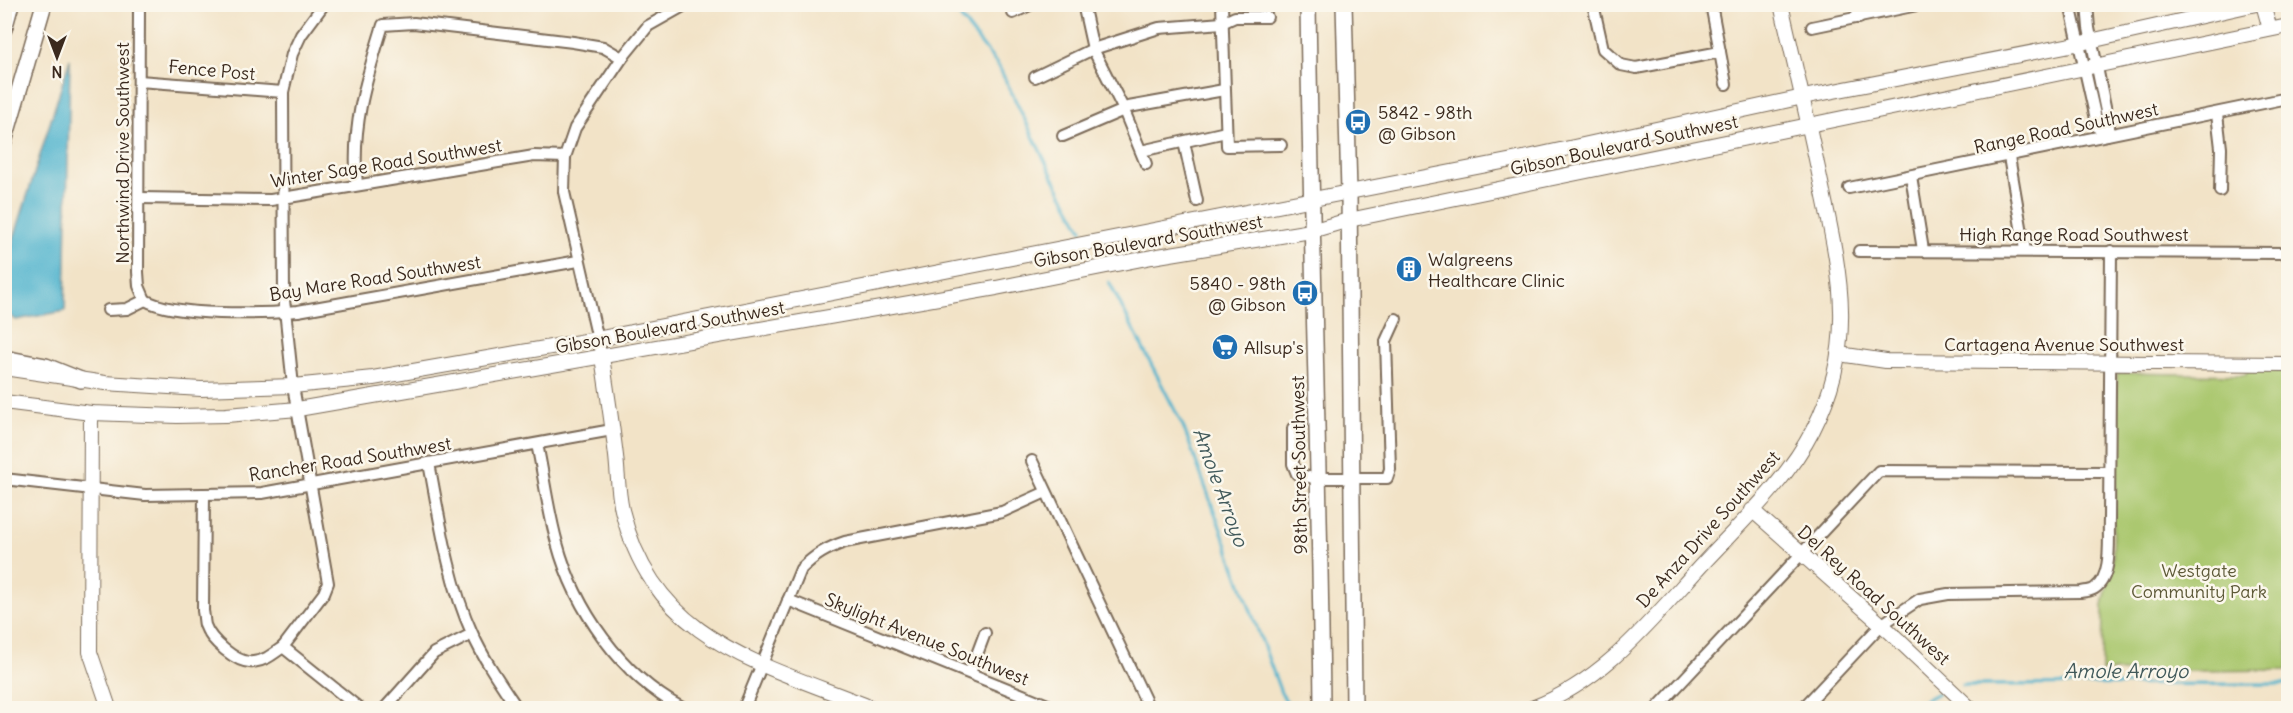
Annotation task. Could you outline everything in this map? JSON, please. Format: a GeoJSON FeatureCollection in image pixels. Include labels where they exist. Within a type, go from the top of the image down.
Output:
{"type":"FeatureCollection","features":[{"type":"Feature","properties":{"kind":"main road"},"geometry":{"type":"LineString","coordinates":[[4,28],[11,4]]}},
{"type":"Feature","properties":{"kind":"main road"},"geometry":{"type":"LineString","coordinates":[[4,142],[44,4]]}},
{"type":"Feature","properties":{"kind":"main road","name":"98th Street Southwest"},"geometry":{"type":"LineString","coordinates":[[1308,4],[1311,231],[1320,479],[1322,708]]}},
{"type":"Feature","properties":{"kind":"main road"},"geometry":{"type":"LineString","coordinates":[[1344,4],[1349,192],[1354,708]]}},
{"type":"Feature","properties":{"kind":"main road"},"geometry":{"type":"LineString","coordinates":[[4,358],[46,366],[81,380]]}},
{"type":"Feature","properties":{"kind":"street","name":"Northwind Drive Southwest"},"geometry":{"type":"LineString","coordinates":[[139,4],[138,272],[139,286],[146,300]]}},
{"type":"Feature","properties":{"kind":"street"},"geometry":{"type":"LineString","coordinates":[[204,495],[205,626],[212,637],[235,657],[250,663],[266,660],[283,647],[324,593],[328,583],[293,386],[284,312],[283,198],[283,92],[292,54],[301,35],[324,4]]}},
{"type":"Feature","properties":{"kind":"street"},"geometry":{"type":"LineString","coordinates":[[1013,13],[1032,4]]}},
{"type":"Feature","properties":{"kind":"street"},"geometry":{"type":"LineString","coordinates":[[1083,4],[1093,48],[1123,109],[1146,164]]}},
{"type":"Feature","properties":{"kind":"street"},"geometry":{"type":"LineString","coordinates":[[1222,4],[1227,146],[1281,145]]}},
{"type":"Feature","properties":{"kind":"street"},"geometry":{"type":"LineString","coordinates":[[1593,4],[1603,48],[1615,61],[1628,68],[1720,52]]}},
{"type":"Feature","properties":{"kind":"street"},"geometry":{"type":"LineString","coordinates":[[1711,4],[1726,84]]}},
{"type":"Feature","properties":{"kind":"street","name":"De Anza Drive Southwest"},"geometry":{"type":"LineString","coordinates":[[1532,708],[1574,688],[1605,667],[1752,510],[1792,464],[1814,429],[1832,384],[1839,354],[1843,309],[1841,283],[1782,4]]}},
{"type":"Feature","properties":{"kind":"street"},"geometry":{"type":"LineString","coordinates":[[1856,4],[1859,18]]}},
{"type":"Feature","properties":{"kind":"street"},"geometry":{"type":"LineString","coordinates":[[1812,27],[1922,4]]}},
{"type":"Feature","properties":{"kind":"street"},"geometry":{"type":"LineString","coordinates":[[2070,4],[2086,42],[2092,67],[2098,129],[2107,135]]}},
{"type":"Feature","properties":{"kind":"street"},"geometry":{"type":"LineString","coordinates":[[2086,42],[2087,4]]}},
{"type":"Feature","properties":{"kind":"street","name":"Gibson Boulevard Southwest"},"geometry":{"type":"LineString","coordinates":[[4,368],[81,380],[201,389],[293,386],[373,378],[597,339],[1528,157],[1803,97],[2086,42],[2256,4]]}},
{"type":"Feature","properties":{"kind":"street"},"geometry":{"type":"LineString","coordinates":[[2264,4],[2270,29]]}},
{"type":"Feature","properties":{"kind":"street"},"geometry":{"type":"LineString","coordinates":[[681,6],[648,26],[622,57],[575,128],[565,157],[564,192],[578,261],[602,357],[622,509],[636,554],[657,591],[680,617],[703,635],[762,664],[872,708]]}},
{"type":"Feature","properties":{"kind":"street"},"geometry":{"type":"LineString","coordinates":[[1035,77],[1093,48],[1159,28],[1222,23],[1235,17],[1267,17]]}},
{"type":"Feature","properties":{"kind":"street"},"geometry":{"type":"LineString","coordinates":[[357,185],[354,139],[358,112],[383,25],[414,23],[573,42],[603,47],[622,57]]}},
{"type":"Feature","properties":{"kind":"street","name":"Gibson Boulevard Southwest"},"geometry":{"type":"LineString","coordinates":[[4,402],[91,413],[226,415],[298,409],[996,288],[1150,257],[1311,231],[1349,220],[2289,26]]}},
{"type":"Feature","properties":{"kind":"street","name":"Fence Post"},"geometry":{"type":"LineString","coordinates":[[139,81],[283,92]]}},
{"type":"Feature","properties":{"kind":"street"},"geometry":{"type":"LineString","coordinates":[[1063,136],[1123,109],[1224,90]]}},
{"type":"Feature","properties":{"kind":"street","name":"Range Road Southwest"},"geometry":{"type":"LineString","coordinates":[[1849,188],[2289,98]]}},
{"type":"Feature","properties":{"kind":"street"},"geometry":{"type":"LineString","coordinates":[[2217,114],[2221,148],[2220,191]]}},
{"type":"Feature","properties":{"kind":"street"},"geometry":{"type":"LineString","coordinates":[[1141,151],[1226,132]]}},
{"type":"Feature","properties":{"kind":"street"},"geometry":{"type":"LineString","coordinates":[[1184,142],[1197,201]]}},
{"type":"Feature","properties":{"kind":"street","name":"Winter Sage Road Southwest"},"geometry":{"type":"LineString","coordinates":[[140,198],[283,198],[534,156],[565,157]]}},
{"type":"Feature","properties":{"kind":"street"},"geometry":{"type":"LineString","coordinates":[[2009,157],[2025,250]]}},
{"type":"Feature","properties":{"kind":"street"},"geometry":{"type":"LineString","coordinates":[[1911,176],[1923,250]]}},
{"type":"Feature","properties":{"kind":"street","name":"High Range Road Southwest"},"geometry":{"type":"LineString","coordinates":[[1859,251],[2289,253]]}},
{"type":"Feature","properties":{"kind":"street"},"geometry":{"type":"LineString","coordinates":[[1803,708],[1881,625],[1908,604],[1932,595],[2081,592],[2094,589],[2104,575],[2111,251]]}},
{"type":"Feature","properties":{"kind":"street","name":"Bay Mare Road Southwest"},"geometry":{"type":"LineString","coordinates":[[146,300],[168,310],[284,312],[578,261]]}},
{"type":"Feature","properties":{"kind":"street"},"geometry":{"type":"LineString","coordinates":[[108,310],[127,309],[146,300]]}},
{"type":"Feature","properties":{"kind":"street"},"geometry":{"type":"LineString","coordinates":[[1293,428],[1294,470],[1302,477],[1384,479],[1390,469],[1386,341],[1396,319]]}},
{"type":"Feature","properties":{"kind":"street","name":"Cartagena Avenue Southwest"},"geometry":{"type":"LineString","coordinates":[[1839,354],[1886,361],[2289,364]]}},
{"type":"Feature","properties":{"kind":"street"},"geometry":{"type":"LineString","coordinates":[[91,413],[90,652],[109,708]]}},
{"type":"Feature","properties":{"kind":"street","name":"Rancher Road Southwest"},"geometry":{"type":"LineString","coordinates":[[4,479],[90,490],[204,495],[262,493],[612,430]]}},
{"type":"Feature","properties":{"kind":"street"},"geometry":{"type":"LineString","coordinates":[[537,444],[557,542],[564,565],[587,614],[633,673],[678,708]]}},
{"type":"Feature","properties":{"kind":"street"},"geometry":{"type":"LineString","coordinates":[[1032,461],[1149,708]]}},
{"type":"Feature","properties":{"kind":"street"},"geometry":{"type":"LineString","coordinates":[[429,464],[449,566],[472,634],[495,675],[518,708]]}},
{"type":"Feature","properties":{"kind":"street"},"geometry":{"type":"LineString","coordinates":[[1657,708],[1878,471],[2108,472]]}},
{"type":"Feature","properties":{"kind":"street"},"geometry":{"type":"LineString","coordinates":[[744,708],[801,569],[828,548],[993,514],[1046,492]]}},
{"type":"Feature","properties":{"kind":"street","name":"Del Rey Road Southwest"},"geometry":{"type":"LineString","coordinates":[[1752,510],[1970,708]]}},
{"type":"Feature","properties":{"kind":"street","name":"Skylight Avenue Southwest"},"geometry":{"type":"LineString","coordinates":[[788,600],[1055,708]]}},
{"type":"Feature","properties":{"kind":"street"},"geometry":{"type":"LineString","coordinates":[[970,673],[985,633]]}},
{"type":"Feature","properties":{"kind":"street"},"geometry":{"type":"LineString","coordinates":[[385,708],[434,653],[472,634]]}},
{"type":"Feature","properties":{"kind":"street"},"geometry":{"type":"LineString","coordinates":[[283,647],[359,708]]}},
{"type":"Feature","properties":{"kind":"green space","name":"Westgate Community Park"},"geometry":{"type":"Polygon","coordinates":[[[2247,371],[2288,371],[2288,670],[2102,672],[2103,605],[2113,559],[2117,373],[2246,375],[2247,371]]]}},
{"type":"Feature","properties":{"kind":"water"},"geometry":{"type":"Polygon","coordinates":[[[70,59],[65,311],[16,320],[5,312],[5,267],[70,59]]]}},
{"type":"Feature","properties":{"kind":"waterway","name":"Amole Arroyo"},"geometry":{"type":"LineString","coordinates":[[950,4],[999,67],[1054,179],[1082,230]]}},
{"type":"Feature","properties":{"kind":"waterway","name":"Amole Arroyo"},"geometry":{"type":"LineString","coordinates":[[1109,282],[1183,426],[1281,693],[1291,708]]}},
{"type":"Feature","properties":{"kind":"waterway","name":"Amole Arroyo"},"geometry":{"type":"LineString","coordinates":[[1963,685],[2288,684]]}},
{"type":"Feature","properties":{"kind":"waterway","name":"Amole Arroyo"},"geometry":{"type":"LineString","coordinates":[[1910,708],[1938,693]]}},
{"type":"Feature","properties":{"kind":"place","name":"5842 - 98th @ Gibson"},"geometry":{"type":"Point","coordinates":[1358,122]}},
{"type":"Feature","properties":{"kind":"place","name":"Walgreens Healthcare Clinic"},"geometry":{"type":"Point","coordinates":[1409,269]}},
{"type":"Feature","properties":{"kind":"place","name":"5840 - 98th @ Gibson"},"geometry":{"type":"Point","coordinates":[1305,293]}},
{"type":"Feature","properties":{"kind":"place","name":"Allsup's"},"geometry":{"type":"Point","coordinates":[1225,347]}}]}
